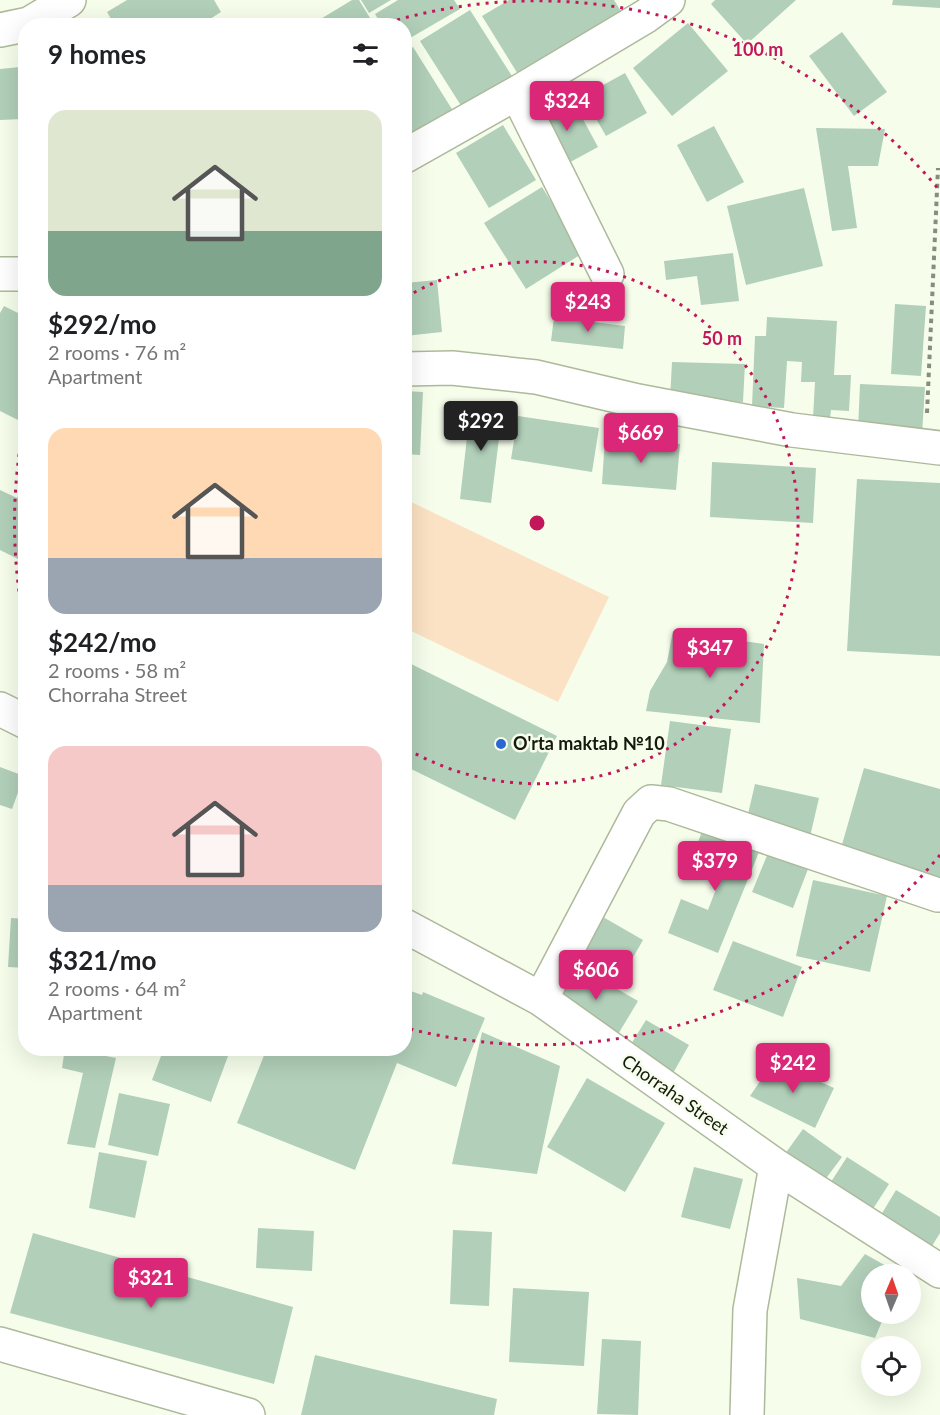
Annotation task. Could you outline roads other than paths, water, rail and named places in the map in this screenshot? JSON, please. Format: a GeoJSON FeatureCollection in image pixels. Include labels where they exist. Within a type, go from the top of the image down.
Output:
{"type":"FeatureCollection","features":[{"type":"Feature","properties":{"kind":"street"},"geometry":{"type":"LineString","coordinates":[[39,18],[69,0]]}},
{"type":"Feature","properties":{"kind":"street"},"geometry":{"type":"LineString","coordinates":[[412,152],[517,93],[646,16],[668,0]]}},
{"type":"Feature","properties":{"kind":"street"},"geometry":{"type":"LineString","coordinates":[[0,30],[18,26]]}},
{"type":"Feature","properties":{"kind":"street"},"geometry":{"type":"LineString","coordinates":[[517,93],[607,274]]}},
{"type":"Feature","properties":{"kind":"street"},"geometry":{"type":"LineString","coordinates":[[0,274],[18,274]]}},
{"type":"Feature","properties":{"kind":"street"},"geometry":{"type":"LineString","coordinates":[[412,369],[452,368],[536,377],[638,401],[792,430],[933,448]]}},
{"type":"Feature","properties":{"kind":"street"},"geometry":{"type":"LineString","coordinates":[[0,709],[18,718]]}},
{"type":"Feature","properties":{"kind":"street"},"geometry":{"type":"LineString","coordinates":[[541,999],[639,813],[651,802],[669,804],[938,895]]}},
{"type":"Feature","properties":{"kind":"street","name":"Chorraha Street"},"geometry":{"type":"LineString","coordinates":[[412,930],[541,999],[776,1166],[940,1271]]}},
{"type":"Feature","properties":{"kind":"street"},"geometry":{"type":"LineString","coordinates":[[747,1415],[750,1310],[776,1166]]}},
{"type":"Feature","properties":{"kind":"street"},"geometry":{"type":"LineString","coordinates":[[0,1344],[248,1415]]}},
{"type":"Feature","properties":{"kind":"place","name":"O'rta maktab №10"},"geometry":{"type":"Point","coordinates":[501,744]}}]}
